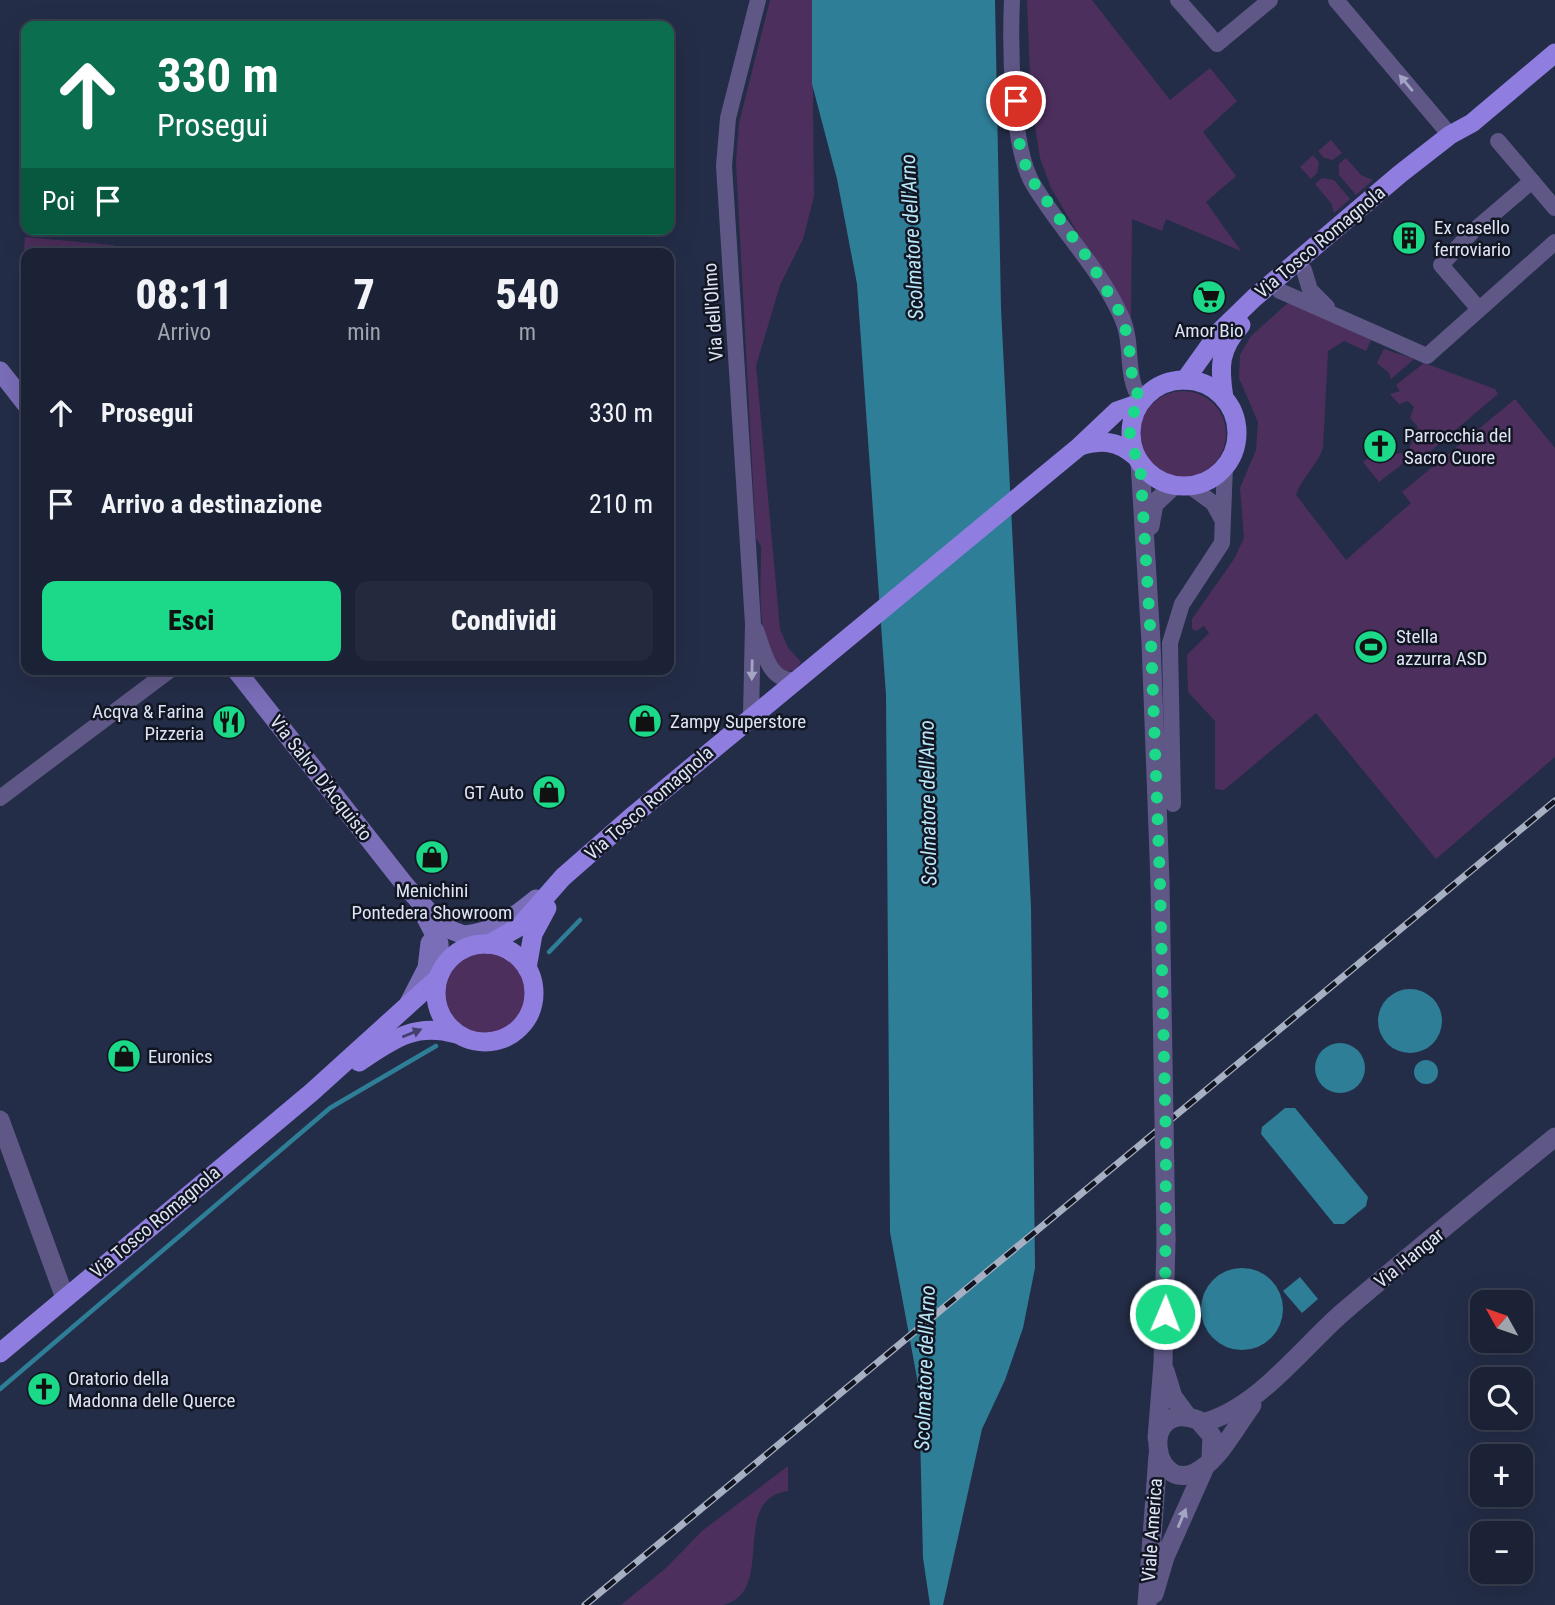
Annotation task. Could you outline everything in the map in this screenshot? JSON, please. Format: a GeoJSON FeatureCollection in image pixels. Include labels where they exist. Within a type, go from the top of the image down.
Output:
{"type":"FeatureCollection","features":[{"type":"Feature","properties":{"kind":"main road","name":"Via Tosco Romagnola"},"geometry":{"type":"LineString","coordinates":[[1185,380],[1210,342],[1231,318],[1450,135],[1472,122],[1555,53]]}},
{"type":"Feature","properties":{"kind":"main road","name":"Via Tosco Romagnola"},"geometry":{"type":"LineString","coordinates":[[1224,398],[1220,369],[1225,345],[1241,324],[1457,143],[1472,122]]}},
{"type":"Feature","properties":{"kind":"main road"},"geometry":{"type":"LineString","coordinates":[[0,370],[21,397]]}},
{"type":"Feature","properties":{"kind":"main road"},"geometry":{"type":"LineString","coordinates":[[1098,435],[1119,445],[1151,474],[1182,487],[1212,480],[1225,466],[1233,452],[1236,432],[1234,414],[1224,398],[1209,386],[1185,380],[1162,386],[1139,402],[1130,428],[1137,459]]}},
{"type":"Feature","properties":{"kind":"main road","name":"Via Tosco Romagnola"},"geometry":{"type":"LineString","coordinates":[[488,944],[519,927],[559,881],[751,716],[1080,446],[1098,435],[1117,411],[1139,402]]}},
{"type":"Feature","properties":{"kind":"main road","name":"Via Tosco Romagnola"},"geometry":{"type":"LineString","coordinates":[[527,968],[535,928],[558,896],[800,688],[815,666]]}},
{"type":"Feature","properties":{"kind":"main road","name":"Via Salvo D'Acquisto"},"geometry":{"type":"LineString","coordinates":[[240,675],[405,886]]}},
{"type":"Feature","properties":{"kind":"main road"},"geometry":{"type":"LineString","coordinates":[[464,935],[483,932],[507,922],[559,881]]}},
{"type":"Feature","properties":{"kind":"main road"},"geometry":{"type":"LineString","coordinates":[[405,886],[436,920],[464,935],[507,949],[527,968],[533,982],[534,1004],[517,1031],[487,1043],[457,1034],[438,1009],[439,943],[405,886]]}},
{"type":"Feature","properties":{"kind":"main road"},"geometry":{"type":"LineString","coordinates":[[406,1007],[428,962],[430,945],[426,918]]}},
{"type":"Feature","properties":{"kind":"main road"},"geometry":{"type":"LineString","coordinates":[[439,976],[457,953],[488,944]]}},
{"type":"Feature","properties":{"kind":"main road","name":"Via Tosco Romagnola"},"geometry":{"type":"LineString","coordinates":[[0,1353],[312,1092],[439,976]]}},
{"type":"Feature","properties":{"kind":"main road","name":"Via Tosco Romagnola"},"geometry":{"type":"LineString","coordinates":[[312,1092],[377,1049],[419,1030],[432,1027],[457,1034]]}},
{"type":"Feature","properties":{"kind":"street","name":"Via dell'Olmo"},"geometry":{"type":"LineString","coordinates":[[751,716],[753,624],[724,158],[728,118],[758,0]]}},
{"type":"Feature","properties":{"kind":"street"},"geometry":{"type":"LineString","coordinates":[[1012,0],[1014,84],[1025,166],[1037,191],[1089,260],[1119,311],[1128,337],[1133,385],[1139,402]]}},
{"type":"Feature","properties":{"kind":"street"},"geometry":{"type":"LineString","coordinates":[[1178,0],[1217,44],[1270,0]]}},
{"type":"Feature","properties":{"kind":"street"},"geometry":{"type":"LineString","coordinates":[[1336,0],[1450,135]]}},
{"type":"Feature","properties":{"kind":"street"},"geometry":{"type":"LineString","coordinates":[[1498,141],[1555,208]]}},
{"type":"Feature","properties":{"kind":"street"},"geometry":{"type":"LineString","coordinates":[[1478,308],[1441,265],[1471,233],[1532,181]]}},
{"type":"Feature","properties":{"kind":"street"},"geometry":{"type":"LineString","coordinates":[[1280,291],[1427,356],[1555,242]]}},
{"type":"Feature","properties":{"kind":"street"},"geometry":{"type":"LineString","coordinates":[[1304,271],[1312,294],[1337,315]]}},
{"type":"Feature","properties":{"kind":"street"},"geometry":{"type":"LineString","coordinates":[[1137,459],[1146,558]]}},
{"type":"Feature","properties":{"kind":"street"},"geometry":{"type":"LineString","coordinates":[[1173,804],[1171,636],[1182,604],[1222,543],[1225,466]]}},
{"type":"Feature","properties":{"kind":"street"},"geometry":{"type":"LineString","coordinates":[[1146,558],[1152,510],[1160,497],[1182,487],[1213,503],[1224,525]]}},
{"type":"Feature","properties":{"kind":"street","name":"Viale America"},"geometry":{"type":"LineString","coordinates":[[1146,558],[1160,882],[1166,1240],[1163,1363],[1150,1522],[1149,1605]]}},
{"type":"Feature","properties":{"kind":"street","name":"Via dell'Olmo"},"geometry":{"type":"LineString","coordinates":[[753,624],[772,672],[783,679],[796,680]]}},
{"type":"Feature","properties":{"kind":"street"},"geometry":{"type":"LineString","coordinates":[[0,798],[163,675]]}},
{"type":"Feature","properties":{"kind":"street"},"geometry":{"type":"LineString","coordinates":[[0,1121],[65,1298]]}},
{"type":"Feature","properties":{"kind":"street","name":"Via Hangar"},"geometry":{"type":"LineString","coordinates":[[1195,1420],[1234,1412],[1342,1313],[1555,1137]]}},
{"type":"Feature","properties":{"kind":"street","name":"Viale America"},"geometry":{"type":"LineString","coordinates":[[1149,1605],[1165,1557],[1208,1462],[1213,1442],[1171,1393],[1163,1363]]}},
{"type":"Feature","properties":{"kind":"street","name":"Via Hangar"},"geometry":{"type":"LineString","coordinates":[[1208,1462],[1267,1384]]}},
{"type":"Feature","properties":{"kind":"street"},"geometry":{"type":"LineString","coordinates":[[1157,1448],[1167,1424],[1195,1420]]}},
{"type":"Feature","properties":{"kind":"street","name":"Viale America"},"geometry":{"type":"LineString","coordinates":[[1157,1448],[1165,1467],[1178,1474],[1192,1474],[1208,1462]]}},
{"type":"Feature","properties":{"kind":"shaded area"},"geometry":{"type":"Polygon","coordinates":[[[770,0],[812,0],[814,196],[803,239],[780,285],[756,366],[780,629],[788,648],[801,662],[795,670],[787,671],[776,662],[768,649],[761,614],[761,546],[756,538],[736,162],[739,123],[770,0]]]}},
{"type":"Feature","properties":{"kind":"shaded area"},"geometry":{"type":"Polygon","coordinates":[[[1027,0],[1092,0],[1170,100],[1210,68],[1237,101],[1203,132],[1236,176],[1206,202],[1241,251],[1166,219],[1162,231],[1132,219],[1131,323],[1051,188],[1040,158],[1031,100],[1027,0]]]}},
{"type":"Feature","properties":{"kind":"shaded area"},"geometry":{"type":"Polygon","coordinates":[[[1331,140],[1342,153],[1333,160],[1324,158],[1318,151],[1331,140]]]}},
{"type":"Feature","properties":{"kind":"shaded area"},"geometry":{"type":"Polygon","coordinates":[[[1313,155],[1319,162],[1317,173],[1311,179],[1300,167],[1313,155]]]}},
{"type":"Feature","properties":{"kind":"shaded area"},"geometry":{"type":"Polygon","coordinates":[[[1346,158],[1361,175],[1373,180],[1356,195],[1339,175],[1339,164],[1346,158]]]}},
{"type":"Feature","properties":{"kind":"shaded area"},"geometry":{"type":"Polygon","coordinates":[[[1322,178],[1334,180],[1350,199],[1334,213],[1331,203],[1315,184],[1322,178]]]}},
{"type":"Feature","properties":{"kind":"shaded area"},"geometry":{"type":"Polygon","coordinates":[[[25,237],[113,245],[115,248],[24,248],[25,237]]]}},
{"type":"Feature","properties":{"kind":"shaded area"},"geometry":{"type":"Polygon","coordinates":[[[1289,302],[1371,340],[1366,351],[1344,341],[1328,351],[1323,448],[1296,495],[1346,560],[1411,503],[1402,492],[1515,399],[1555,448],[1555,757],[1436,859],[1316,713],[1224,790],[1215,789],[1215,721],[1188,692],[1187,655],[1209,633],[1204,626],[1196,631],[1192,629],[1192,619],[1234,559],[1244,538],[1240,488],[1256,450],[1258,422],[1239,378],[1240,355],[1251,336],[1289,302]]]}},
{"type":"Feature","properties":{"kind":"shaded area"},"geometry":{"type":"Polygon","coordinates":[[[1384,349],[1414,359],[1391,379],[1389,373],[1377,363],[1384,349]]]}},
{"type":"Feature","properties":{"kind":"shaded area"},"geometry":{"type":"Polygon","coordinates":[[[1424,363],[1495,389],[1498,394],[1420,460],[1415,454],[1379,482],[1363,462],[1378,451],[1383,456],[1408,452],[1418,427],[1410,418],[1414,407],[1408,401],[1399,404],[1390,394],[1400,391],[1396,385],[1424,363]]]}},
{"type":"Feature","properties":{"kind":"shaded area"},"geometry":{"type":"Polygon","coordinates":[[[1183,391],[1207,398],[1219,410],[1226,434],[1219,458],[1207,470],[1183,477],[1159,470],[1147,458],[1140,434],[1147,410],[1159,398],[1183,391]]]}},
{"type":"Feature","properties":{"kind":"shaded area"},"geometry":{"type":"Polygon","coordinates":[[[485,950],[508,957],[520,969],[527,992],[520,1015],[508,1027],[485,1034],[462,1027],[450,1015],[443,992],[450,969],[462,957],[485,950]]]}},
{"type":"Feature","properties":{"kind":"shaded area"},"geometry":{"type":"Polygon","coordinates":[[[788,1466],[788,1491],[770,1498],[760,1510],[748,1583],[739,1597],[723,1605],[621,1605],[666,1568],[702,1531],[788,1466]]]}},
{"type":"Feature","properties":{"kind":"water","name":"Scolmatore dell'Arno"},"geometry":{"type":"Polygon","coordinates":[[[812,0],[995,0],[1001,308],[1031,907],[1035,1268],[1023,1328],[1005,1380],[982,1429],[943,1605],[930,1605],[923,1558],[919,1389],[890,1232],[886,695],[857,284],[837,179],[812,84],[812,0]]]}},
{"type":"Feature","properties":{"kind":"water"},"geometry":{"type":"Polygon","coordinates":[[[1410,989],[1433,998],[1442,1021],[1433,1044],[1410,1053],[1387,1044],[1378,1021],[1387,998],[1410,989]]]}},
{"type":"Feature","properties":{"kind":"water"},"geometry":{"type":"Polygon","coordinates":[[[1340,1043],[1358,1050],[1365,1068],[1358,1086],[1340,1093],[1322,1086],[1315,1068],[1322,1050],[1340,1043]]]}},
{"type":"Feature","properties":{"kind":"water"},"geometry":{"type":"Polygon","coordinates":[[[1426,1060],[1434,1064],[1438,1072],[1434,1080],[1426,1084],[1418,1080],[1414,1072],[1418,1064],[1426,1060]]]}},
{"type":"Feature","properties":{"kind":"water"},"geometry":{"type":"Polygon","coordinates":[[[1285,1108],[1295,1108],[1368,1197],[1366,1206],[1344,1224],[1334,1224],[1261,1134],[1262,1127],[1285,1108]]]}},
{"type":"Feature","properties":{"kind":"water"},"geometry":{"type":"Polygon","coordinates":[[[1242,1268],[1258,1271],[1271,1280],[1280,1293],[1283,1309],[1280,1325],[1271,1338],[1258,1347],[1242,1350],[1226,1347],[1213,1338],[1204,1325],[1201,1309],[1204,1293],[1213,1280],[1226,1271],[1242,1268]]]}},
{"type":"Feature","properties":{"kind":"water"},"geometry":{"type":"Polygon","coordinates":[[[1300,1277],[1318,1299],[1302,1313],[1283,1291],[1300,1277]]]}},
{"type":"Feature","properties":{"kind":"waterway"},"geometry":{"type":"LineString","coordinates":[[549,952],[580,920]]}},
{"type":"Feature","properties":{"kind":"waterway"},"geometry":{"type":"LineString","coordinates":[[0,1389],[330,1108],[436,1046]]}},
{"type":"Feature","properties":{"kind":"railway"},"geometry":{"type":"LineString","coordinates":[[585,1605],[1555,801]]}},
{"type":"Feature","properties":{"kind":"place","name":"Ex casello ferroviario"},"geometry":{"type":"Point","coordinates":[1409,238]}},
{"type":"Feature","properties":{"kind":"place","name":"Amor Bio"},"geometry":{"type":"Point","coordinates":[1209,297]}},
{"type":"Feature","properties":{"kind":"place","name":"Parrocchia del Sacro Cuore"},"geometry":{"type":"Point","coordinates":[1380,446]}},
{"type":"Feature","properties":{"kind":"place","name":"Stella azzurra ASD"},"geometry":{"type":"Point","coordinates":[1371,647]}},
{"type":"Feature","properties":{"kind":"place","name":"Zampy Superstore"},"geometry":{"type":"Point","coordinates":[645,721]}},
{"type":"Feature","properties":{"kind":"place","name":"Acqva & Farina Pizzeria"},"geometry":{"type":"Point","coordinates":[229,722]}},
{"type":"Feature","properties":{"kind":"place","name":"GT Auto"},"geometry":{"type":"Point","coordinates":[549,792]}},
{"type":"Feature","properties":{"kind":"place","name":"Menichini Pontedera Showroom"},"geometry":{"type":"Point","coordinates":[432,857]}},
{"type":"Feature","properties":{"kind":"place","name":"Euronics"},"geometry":{"type":"Point","coordinates":[124,1056]}},
{"type":"Feature","properties":{"kind":"place","name":"Oratorio della Madonna delle Querce"},"geometry":{"type":"Point","coordinates":[44,1389]}},
{"type":"Feature","properties":{"kind":"route"},"geometry":{"type":"LineString","coordinates":[[1016,101],[1020,148],[1029,176],[1089,260],[1119,311],[1128,337],[1133,385],[1141,400],[1133,412],[1130,428],[1132,447],[1140,462],[1151,642],[1166,1145],[1165,1314]]}}]}
